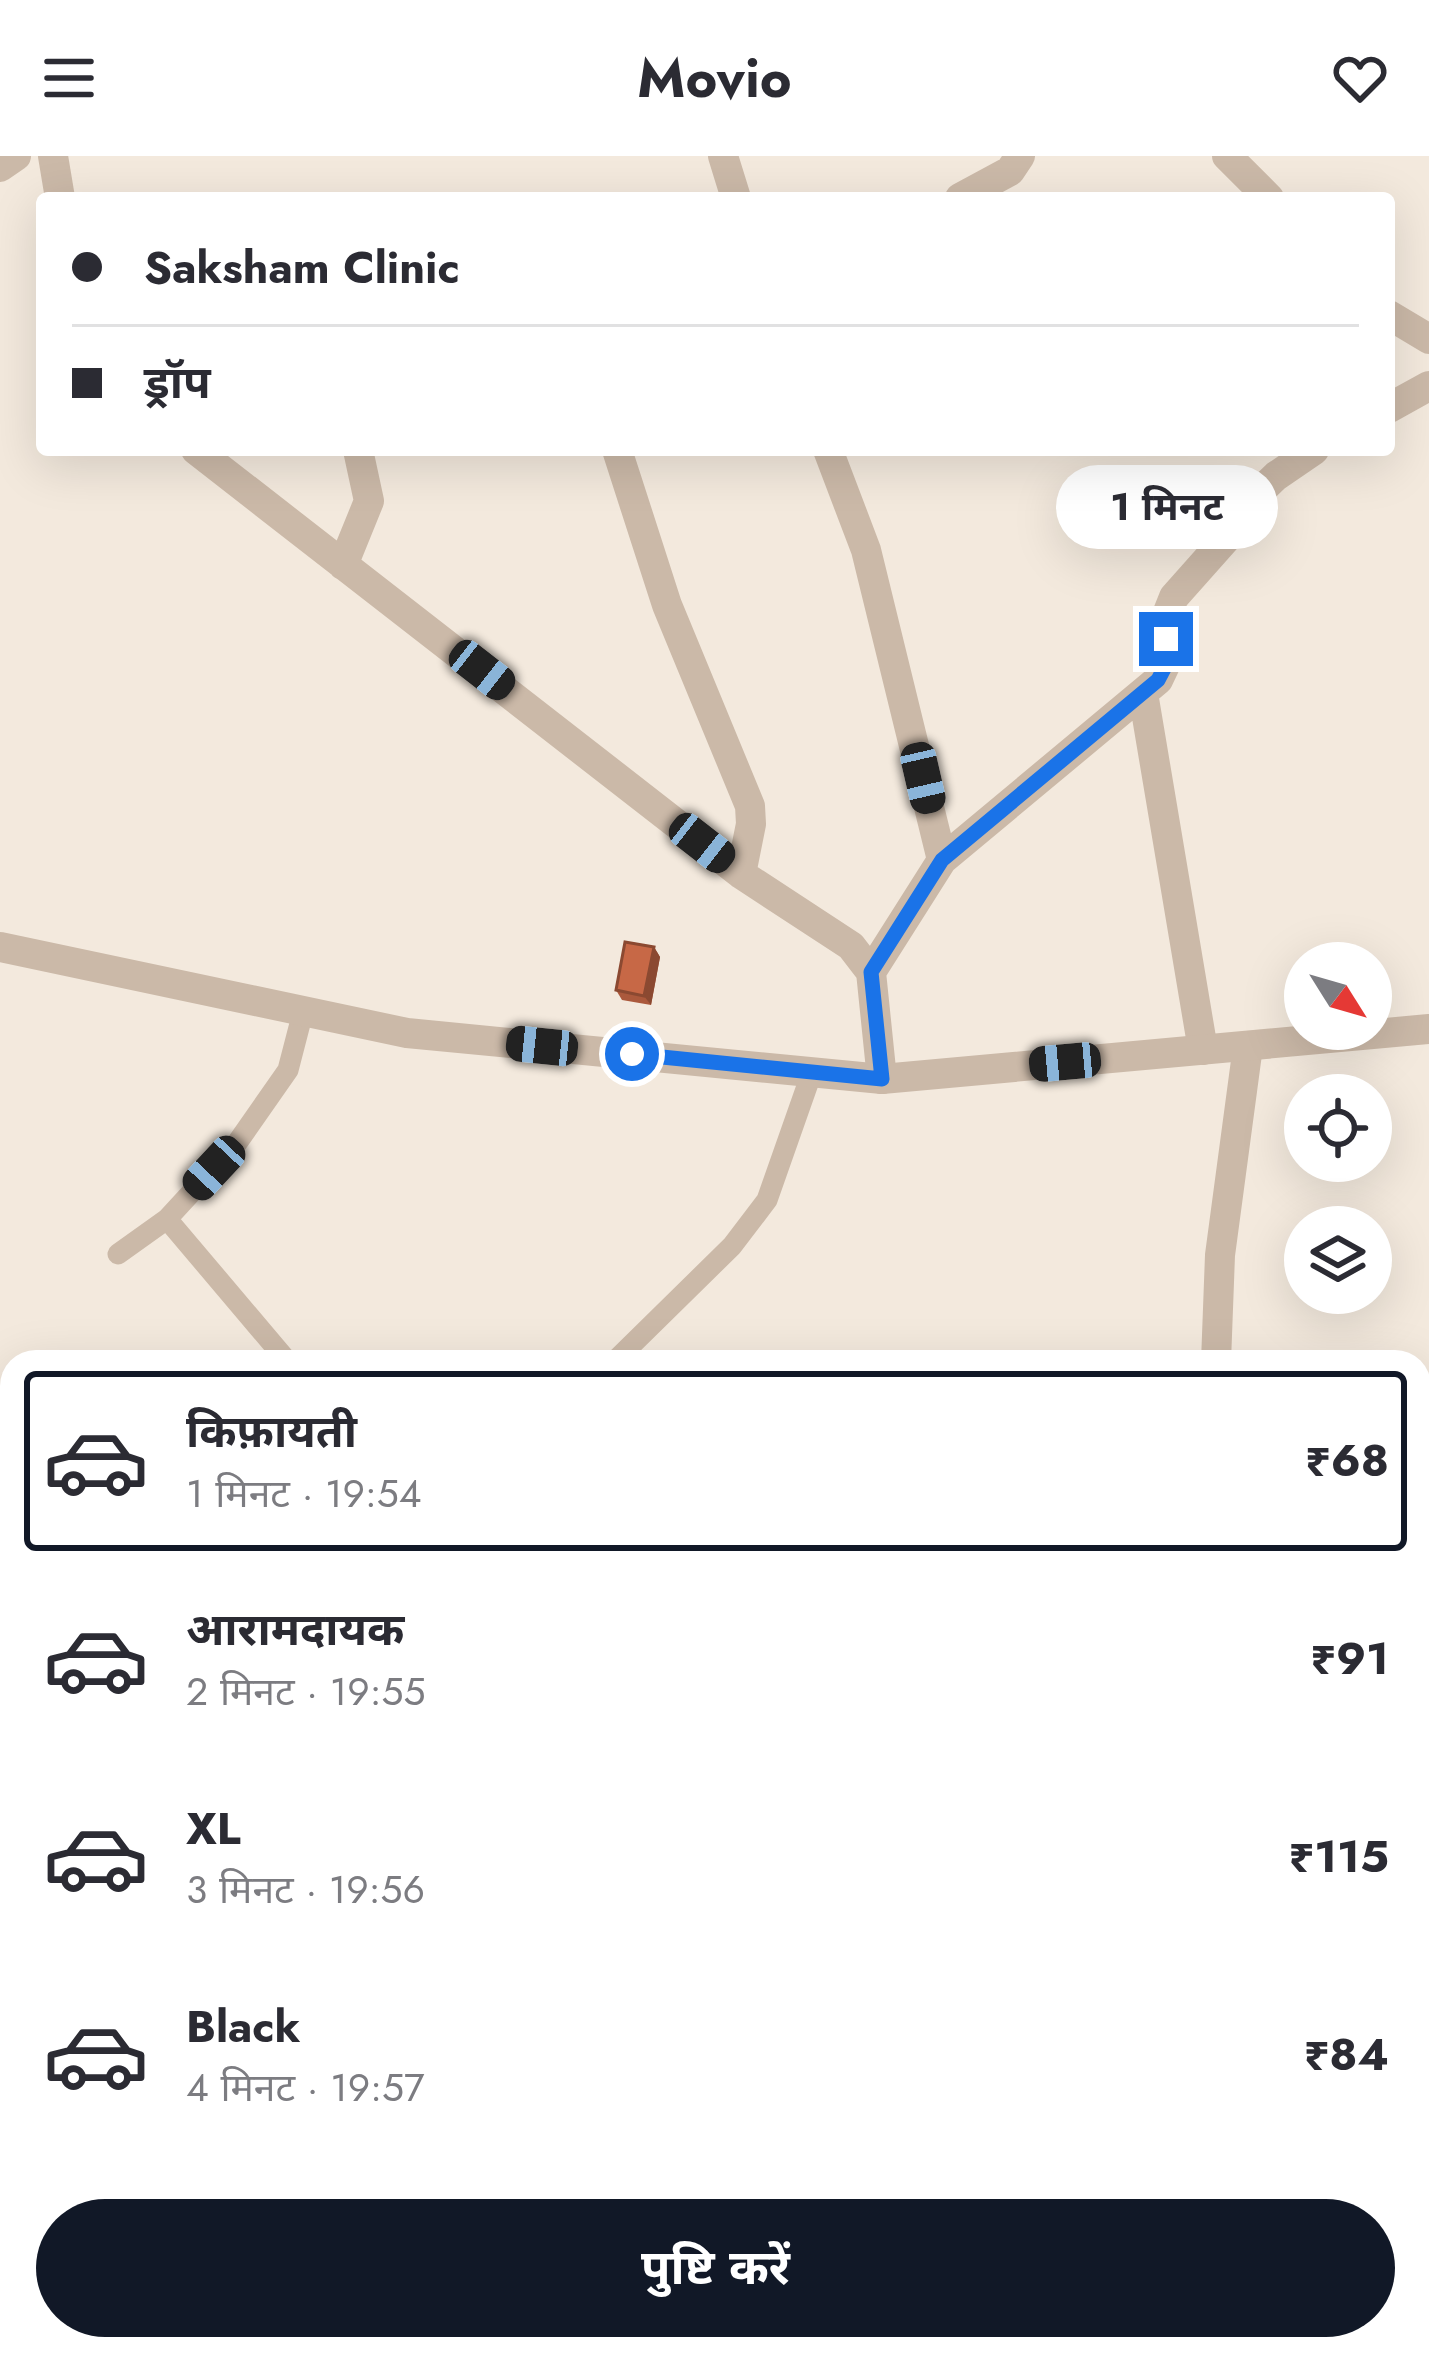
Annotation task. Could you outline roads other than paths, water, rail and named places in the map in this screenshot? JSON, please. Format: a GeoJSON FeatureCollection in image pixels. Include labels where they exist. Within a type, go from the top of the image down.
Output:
{"type":"FeatureCollection","features":[{"type":"Feature","properties":{"kind":"street"},"geometry":{"type":"LineString","coordinates":[[0,167],[16,156]]}},
{"type":"Feature","properties":{"kind":"street"},"geometry":{"type":"LineString","coordinates":[[53,156],[59,192]]}},
{"type":"Feature","properties":{"kind":"street"},"geometry":{"type":"LineString","coordinates":[[723,156],[734,192]]}},
{"type":"Feature","properties":{"kind":"street"},"geometry":{"type":"LineString","coordinates":[[971,192],[1010,171],[1020,156]]}},
{"type":"Feature","properties":{"kind":"street"},"geometry":{"type":"LineString","coordinates":[[1227,156],[1263,192]]}},
{"type":"Feature","properties":{"kind":"street"},"geometry":{"type":"LineString","coordinates":[[1395,319],[1429,339]]}},
{"type":"Feature","properties":{"kind":"street"},"geometry":{"type":"LineString","coordinates":[[1395,405],[1429,386]]}},
{"type":"Feature","properties":{"kind":"street"},"geometry":{"type":"LineString","coordinates":[[204,456],[741,874],[850,946],[871,972],[882,1079]]}},
{"type":"Feature","properties":{"kind":"street"},"geometry":{"type":"LineString","coordinates":[[343,566],[369,501],[359,456]]}},
{"type":"Feature","properties":{"kind":"street"},"geometry":{"type":"LineString","coordinates":[[618,456],[667,605],[750,806],[741,874]]}},
{"type":"Feature","properties":{"kind":"street"},"geometry":{"type":"LineString","coordinates":[[829,456],[866,550],[942,860]]}},
{"type":"Feature","properties":{"kind":"street"},"geometry":{"type":"LineString","coordinates":[[871,972],[942,860],[1158,680],[1168,661],[1166,616],[1174,597],[1238,525],[1252,500],[1305,456]]}},
{"type":"Feature","properties":{"kind":"street"},"geometry":{"type":"LineString","coordinates":[[1142,693],[1203,1050]]}},
{"type":"Feature","properties":{"kind":"street"},"geometry":{"type":"LineString","coordinates":[[0,947],[407,1033],[882,1079],[1429,1029]]}},
{"type":"Feature","properties":{"kind":"street"},"geometry":{"type":"LineString","coordinates":[[1216,1350],[1220,1255],[1248,1046]]}},
{"type":"Feature","properties":{"kind":"lane"},"geometry":{"type":"LineString","coordinates":[[118,1255],[167,1220],[237,1143],[288,1070],[303,1012]]}},
{"type":"Feature","properties":{"kind":"lane"},"geometry":{"type":"LineString","coordinates":[[626,1350],[732,1246],[766,1201],[812,1072]]}},
{"type":"Feature","properties":{"kind":"lane"},"geometry":{"type":"LineString","coordinates":[[167,1220],[278,1350]]}}]}
